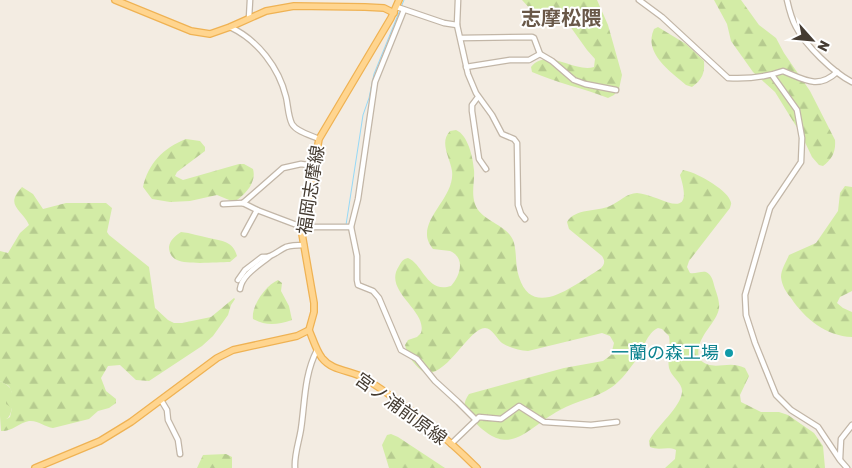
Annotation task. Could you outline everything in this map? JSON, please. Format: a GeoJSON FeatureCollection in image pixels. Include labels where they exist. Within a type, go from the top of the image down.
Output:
{"type":"FeatureCollection","features":[{"type":"Feature","properties":{"kind":"main road"},"geometry":{"type":"LineString","coordinates":[[115,0],[191,32],[210,34],[230,28],[266,11],[294,6],[384,8],[394,13]]}},
{"type":"Feature","properties":{"kind":"main road","name":"福岡志摩線"},"geometry":{"type":"LineString","coordinates":[[308,330],[314,312],[314,303],[302,227],[318,139],[400,0]]}},
{"type":"Feature","properties":{"kind":"main road"},"geometry":{"type":"LineString","coordinates":[[35,468],[100,441],[131,422],[216,358],[232,350],[297,336],[308,330]]}},
{"type":"Feature","properties":{"kind":"main road","name":"宮ノ浦前原線"},"geometry":{"type":"LineString","coordinates":[[308,330],[317,350],[328,364],[336,369],[364,378],[419,417],[477,468]]}},
{"type":"Feature","properties":{"kind":"street"},"geometry":{"type":"LineString","coordinates":[[249,18],[250,0]]}},
{"type":"Feature","properties":{"kind":"street"},"geometry":{"type":"LineString","coordinates":[[458,0],[457,25],[466,68],[478,97],[492,115],[502,134],[518,144],[518,205],[525,219]]}},
{"type":"Feature","properties":{"kind":"street"},"geometry":{"type":"LineString","coordinates":[[639,0],[662,17],[728,78],[772,74],[782,70],[811,82],[821,82],[828,80],[837,72]]}},
{"type":"Feature","properties":{"kind":"street"},"geometry":{"type":"LineString","coordinates":[[788,0],[791,16],[805,40],[837,72],[852,82]]}},
{"type":"Feature","properties":{"kind":"street"},"geometry":{"type":"LineString","coordinates":[[397,7],[444,23],[457,25]]}},
{"type":"Feature","properties":{"kind":"street"},"geometry":{"type":"LineString","coordinates":[[404,10],[375,82],[358,199],[351,227],[356,256],[357,283],[373,291],[379,298],[400,350],[418,359],[434,381],[476,420]]}},
{"type":"Feature","properties":{"kind":"street"},"geometry":{"type":"LineString","coordinates":[[230,28],[252,40],[265,56],[284,90],[294,126],[318,139]]}},
{"type":"Feature","properties":{"kind":"street"},"geometry":{"type":"LineString","coordinates":[[461,38],[529,36],[534,38],[540,54],[552,60],[579,82],[616,90]]}},
{"type":"Feature","properties":{"kind":"street"},"geometry":{"type":"LineString","coordinates":[[466,68],[510,60],[528,60],[540,54]]}},
{"type":"Feature","properties":{"kind":"street"},"geometry":{"type":"LineString","coordinates":[[772,74],[797,110],[802,138],[801,162],[770,208],[745,295],[746,315],[776,395],[791,410],[818,427],[840,460],[848,468]]}},
{"type":"Feature","properties":{"kind":"street"},"geometry":{"type":"LineString","coordinates":[[478,97],[472,105],[472,111],[479,159],[486,169]]}},
{"type":"Feature","properties":{"kind":"street"},"geometry":{"type":"LineString","coordinates":[[243,203],[283,168],[301,164],[314,166]]}},
{"type":"Feature","properties":{"kind":"street"},"geometry":{"type":"LineString","coordinates":[[223,204],[243,203],[302,227],[351,227]]}},
{"type":"Feature","properties":{"kind":"street"},"geometry":{"type":"LineString","coordinates":[[244,234],[257,210]]}},
{"type":"Feature","properties":{"kind":"street"},"geometry":{"type":"LineString","coordinates":[[240,289],[242,281],[269,257],[285,248],[295,245],[304,246]]}},
{"type":"Feature","properties":{"kind":"street"},"geometry":{"type":"LineString","coordinates":[[238,280],[245,270],[260,258],[269,257]]}},
{"type":"Feature","properties":{"kind":"street"},"geometry":{"type":"LineString","coordinates":[[295,468],[309,368],[317,350]]}},
{"type":"Feature","properties":{"kind":"street"},"geometry":{"type":"LineString","coordinates":[[161,400],[168,410],[168,420],[178,440],[180,454]]}},
{"type":"Feature","properties":{"kind":"street"},"geometry":{"type":"LineString","coordinates":[[451,444],[478,417],[504,418],[519,406],[544,422],[591,425],[616,422]]}},
{"type":"Feature","properties":{"kind":"street"},"geometry":{"type":"LineString","coordinates":[[840,460],[842,439],[852,425]]}},
{"type":"Feature","properties":{"kind":"green space"},"geometry":{"type":"Polygon","coordinates":[[[522,0],[597,0],[608,25],[622,75],[619,89],[614,95],[608,98],[532,72],[531,67],[545,59],[586,68],[594,67],[595,59],[567,22],[556,18],[543,19],[534,13],[522,0]]]}},
{"type":"Feature","properties":{"kind":"green space"},"geometry":{"type":"Polygon","coordinates":[[[714,0],[741,0],[759,25],[776,38],[810,91],[835,140],[833,155],[823,166],[819,165],[812,157],[801,134],[775,92],[753,72],[731,41],[727,24],[714,0]]]}},
{"type":"Feature","properties":{"kind":"green space"},"geometry":{"type":"Polygon","coordinates":[[[658,27],[686,44],[704,61],[702,76],[692,87],[686,85],[673,74],[655,54],[652,38],[654,29],[658,27]]]}},
{"type":"Feature","properties":{"kind":"green space"},"geometry":{"type":"Polygon","coordinates":[[[456,130],[467,141],[471,153],[474,170],[473,195],[475,204],[483,215],[507,231],[511,237],[515,247],[519,277],[526,290],[534,297],[545,298],[556,295],[580,282],[603,265],[604,260],[602,256],[569,229],[567,222],[575,214],[605,208],[630,194],[637,193],[673,204],[679,203],[683,199],[684,190],[680,175],[683,170],[702,177],[723,191],[731,201],[730,208],[689,261],[687,267],[690,273],[706,272],[709,274],[719,302],[717,314],[700,344],[698,351],[699,359],[715,366],[732,365],[745,368],[749,376],[740,395],[741,402],[761,412],[779,412],[788,415],[814,433],[823,446],[825,468],[665,468],[675,459],[676,450],[650,447],[649,441],[681,398],[682,389],[669,368],[669,336],[662,329],[658,328],[648,337],[637,359],[625,374],[606,391],[566,407],[516,438],[506,440],[496,438],[484,430],[466,412],[465,403],[469,394],[564,368],[603,361],[611,355],[614,343],[610,336],[602,333],[528,351],[505,345],[488,328],[485,328],[472,335],[450,360],[434,372],[425,373],[412,361],[405,345],[408,340],[417,337],[421,333],[421,325],[418,316],[400,292],[396,284],[395,275],[402,262],[408,258],[436,286],[451,286],[457,277],[460,267],[458,258],[450,251],[433,249],[427,235],[431,220],[452,180],[452,171],[445,140],[450,131],[456,130]]]}},
{"type":"Feature","properties":{"kind":"green space"},"geometry":{"type":"Polygon","coordinates":[[[186,139],[200,141],[205,147],[205,151],[177,172],[175,176],[183,180],[244,164],[253,169],[254,174],[251,184],[245,193],[234,202],[217,195],[190,201],[170,202],[152,199],[143,187],[149,171],[164,152],[186,139]]]}},
{"type":"Feature","properties":{"kind":"green space"},"geometry":{"type":"Polygon","coordinates":[[[845,186],[852,187],[852,291],[840,297],[837,303],[852,312],[852,337],[833,333],[817,325],[803,313],[787,293],[781,277],[789,255],[816,243],[838,211],[840,193],[845,186]]]}},
{"type":"Feature","properties":{"kind":"green space"},"geometry":{"type":"Polygon","coordinates":[[[22,187],[33,194],[43,209],[66,203],[106,203],[112,208],[107,232],[149,267],[155,308],[168,320],[174,323],[182,323],[211,317],[235,299],[228,315],[213,336],[202,346],[149,381],[136,380],[120,365],[108,366],[101,378],[106,391],[116,399],[116,403],[109,408],[98,411],[89,419],[53,428],[29,421],[1,431],[0,416],[2,415],[7,419],[10,417],[12,408],[6,404],[6,400],[12,393],[9,386],[0,381],[0,251],[8,253],[20,233],[29,225],[14,203],[17,193],[22,187]]]}},
{"type":"Feature","properties":{"kind":"green space"},"geometry":{"type":"Polygon","coordinates":[[[181,232],[226,243],[233,247],[237,256],[230,262],[195,263],[177,260],[171,255],[169,247],[173,238],[181,232]]]}},
{"type":"Feature","properties":{"kind":"green space"},"geometry":{"type":"Polygon","coordinates":[[[278,280],[282,283],[281,291],[289,306],[292,320],[272,324],[262,323],[253,319],[254,308],[260,296],[278,280]]]}},
{"type":"Feature","properties":{"kind":"green space"},"geometry":{"type":"Polygon","coordinates":[[[0,381],[6,384],[12,391],[12,409],[7,419],[0,416],[0,381]]]}},
{"type":"Feature","properties":{"kind":"green space"},"geometry":{"type":"Polygon","coordinates":[[[391,434],[445,468],[389,468],[382,445],[387,435],[391,434]]]}},
{"type":"Feature","properties":{"kind":"green space"},"geometry":{"type":"Polygon","coordinates":[[[226,454],[232,457],[232,468],[197,468],[203,455],[226,454]]]}},
{"type":"Feature","properties":{"kind":"waterway"},"geometry":{"type":"LineString","coordinates":[[346,225],[363,115],[374,74],[404,0]]}},
{"type":"Feature","properties":{"kind":"place","name":"一蘭の森工場"},"geometry":{"type":"Point","coordinates":[729,353]}},
{"type":"Feature","properties":{"kind":"district","name":"志摩松隈"},"geometry":{"type":"Point","coordinates":[561,18]}}]}
